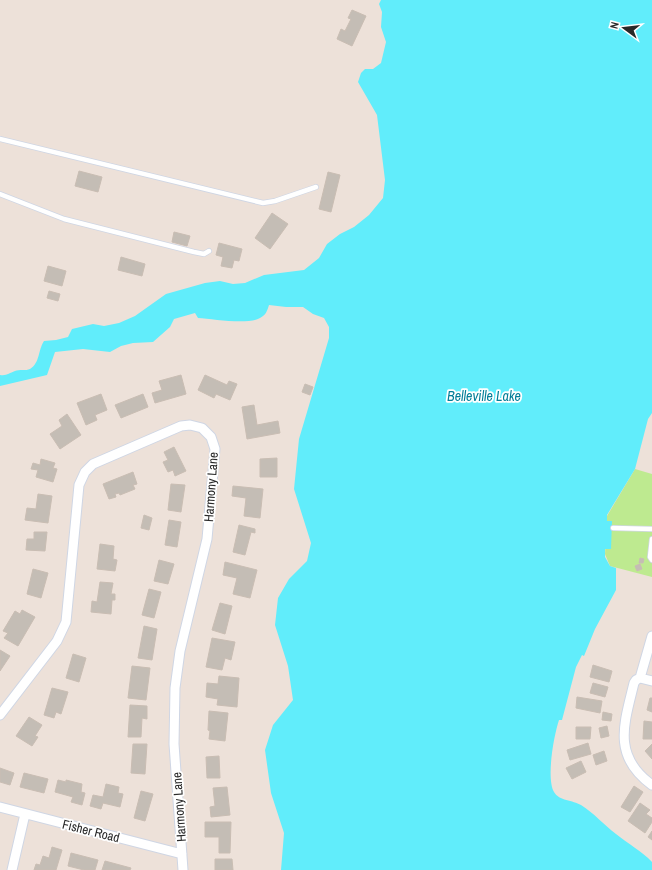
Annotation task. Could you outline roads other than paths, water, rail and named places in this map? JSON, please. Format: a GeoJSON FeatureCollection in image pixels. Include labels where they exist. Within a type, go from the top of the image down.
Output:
{"type":"FeatureCollection","features":[{"type":"Feature","properties":{"kind":"street","name":"Harmony Lane"},"geometry":{"type":"LineString","coordinates":[[0,715],[57,641],[66,622],[79,485],[84,472],[93,464],[181,426],[190,425],[202,428],[211,437],[215,449],[209,525],[202,566],[180,651],[175,696],[174,744],[183,870]]}},
{"type":"Feature","properties":{"kind":"street"},"geometry":{"type":"LineString","coordinates":[[652,636],[640,678],[634,683],[624,727],[624,742],[628,756],[641,777],[652,786]]}},
{"type":"Feature","properties":{"kind":"street"},"geometry":{"type":"LineString","coordinates":[[640,678],[652,681]]}},
{"type":"Feature","properties":{"kind":"street","name":"Fisher Road"},"geometry":{"type":"LineString","coordinates":[[0,807],[182,854]]}},
{"type":"Feature","properties":{"kind":"street"},"geometry":{"type":"LineString","coordinates":[[12,870],[25,814]]}},
{"type":"Feature","properties":{"kind":"lane"},"geometry":{"type":"LineString","coordinates":[[0,139],[263,203],[275,201],[316,187]]}},
{"type":"Feature","properties":{"kind":"lane"},"geometry":{"type":"LineString","coordinates":[[0,194],[64,219],[194,252],[204,254],[209,251]]}},
{"type":"Feature","properties":{"kind":"lane"},"geometry":{"type":"LineString","coordinates":[[613,528],[652,529]]}},
{"type":"Feature","properties":{"kind":"lane"},"geometry":{"type":"LineString","coordinates":[[652,539],[650,557],[652,560]]}},
{"type":"Feature","properties":{"kind":"water","name":"Belleville Lake"},"geometry":{"type":"Polygon","coordinates":[[[381,0],[652,0],[652,413],[648,419],[635,469],[607,515],[607,521],[612,521],[611,549],[605,549],[605,557],[610,566],[616,568],[616,590],[595,629],[584,656],[582,655],[576,667],[562,720],[559,720],[555,736],[551,777],[552,786],[556,795],[563,799],[578,803],[590,812],[648,858],[652,862],[652,870],[281,870],[284,833],[271,793],[265,750],[273,725],[293,700],[288,666],[275,625],[278,598],[289,579],[307,561],[311,543],[294,489],[299,439],[329,338],[329,327],[324,318],[313,314],[303,307],[269,305],[264,316],[255,320],[247,321],[198,318],[195,313],[174,319],[170,327],[153,342],[133,343],[121,346],[110,352],[83,349],[55,352],[47,375],[0,386],[0,375],[6,375],[17,370],[30,369],[36,363],[44,341],[68,337],[72,329],[93,324],[104,326],[119,323],[135,316],[166,294],[205,283],[220,281],[233,284],[245,283],[264,275],[304,270],[319,258],[327,244],[340,234],[354,227],[369,215],[383,198],[385,180],[377,115],[358,82],[361,73],[365,69],[373,69],[381,63],[386,42],[381,27],[382,12],[379,4],[381,0]]]}}]}
